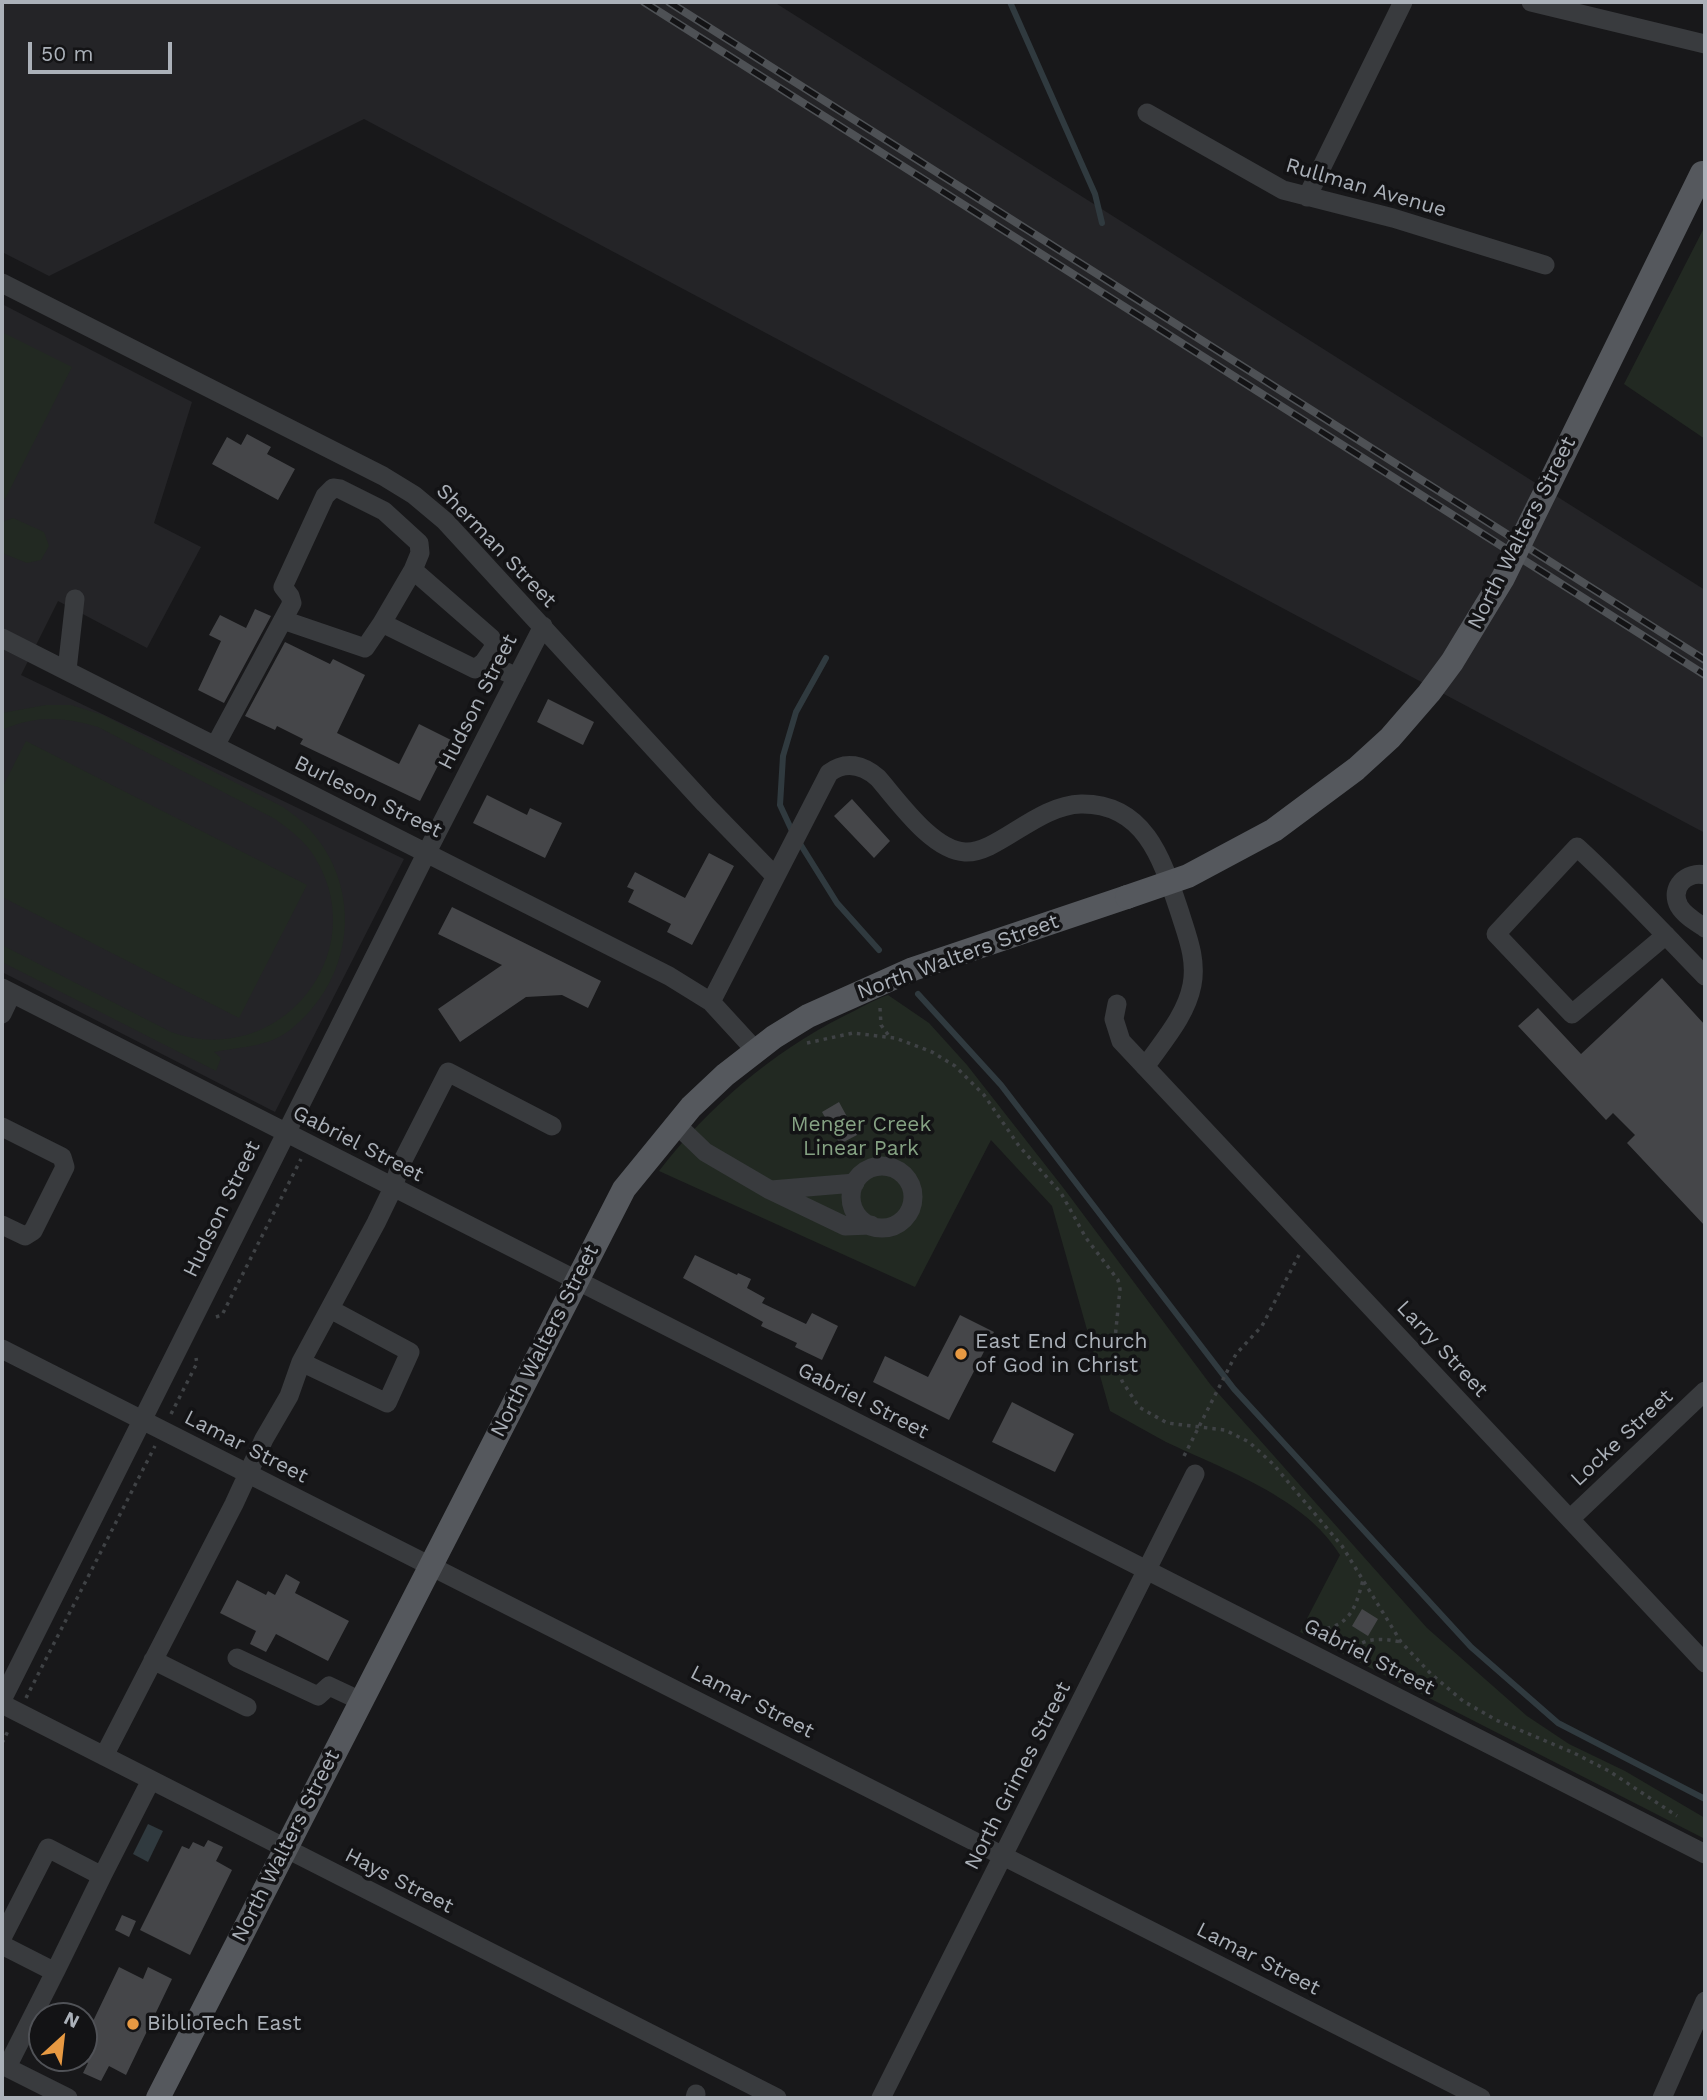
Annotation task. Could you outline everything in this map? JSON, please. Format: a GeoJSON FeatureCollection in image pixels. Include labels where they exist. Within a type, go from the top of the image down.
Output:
{"type":"FeatureCollection","features":[{"type":"Feature","properties":{"kind":"main road","name":"North Walters Street"},"geometry":{"type":"LineString","coordinates":[[158,2098],[575,1281],[624,1189],[676,1124],[725,1075],[808,1016],[896,975],[1188,876],[1275,830],[1356,769],[1390,738],[1452,662],[1503,578],[1704,170]]}},
{"type":"Feature","properties":{"kind":"street"},"geometry":{"type":"LineString","coordinates":[[1307,197],[1403,2]]}},
{"type":"Feature","properties":{"kind":"street"},"geometry":{"type":"LineString","coordinates":[[1531,2],[1705,44]]}},
{"type":"Feature","properties":{"kind":"street","name":"Rullman Avenue"},"geometry":{"type":"LineString","coordinates":[[1147,113],[1283,190],[1392,218],[1545,265]]}},
{"type":"Feature","properties":{"kind":"street","name":"Sherman Street"},"geometry":{"type":"LineString","coordinates":[[2,283],[371,469],[414,495],[444,521],[775,876]]}},
{"type":"Feature","properties":{"kind":"street"},"geometry":{"type":"LineString","coordinates":[[215,746],[292,603],[283,587],[325,496],[333,488],[340,488],[384,510],[419,543],[420,553],[413,570],[365,648],[284,620]]}},
{"type":"Feature","properties":{"kind":"street"},"geometry":{"type":"LineString","coordinates":[[382,623],[475,670],[484,662],[495,642],[413,570]]}},
{"type":"Feature","properties":{"kind":"street"},"geometry":{"type":"LineString","coordinates":[[67,670],[75,599]]}},
{"type":"Feature","properties":{"kind":"street","name":"Hudson Street"},"geometry":{"type":"LineString","coordinates":[[2,1702],[285,1133],[543,626]]}},
{"type":"Feature","properties":{"kind":"street","name":"Burleson Street"},"geometry":{"type":"LineString","coordinates":[[2,638],[669,976],[711,1002],[756,1051]]}},
{"type":"Feature","properties":{"kind":"street"},"geometry":{"type":"LineString","coordinates":[[484,662],[517,677]]}},
{"type":"Feature","properties":{"kind":"street"},"geometry":{"type":"LineString","coordinates":[[711,1002],[829,773],[847,764],[870,772],[933,839],[964,852],[982,850],[1032,819],[1063,807],[1082,804],[1107,808],[1129,819],[1145,833],[1164,863],[1192,950],[1194,972],[1192,988],[1182,1014],[1145,1067]]}},
{"type":"Feature","properties":{"kind":"street"},"geometry":{"type":"LineString","coordinates":[[1666,935],[1572,1014],[1496,934],[1577,847],[1606,873],[1666,935],[1705,976]]}},
{"type":"Feature","properties":{"kind":"street"},"geometry":{"type":"LineString","coordinates":[[1705,875],[1692,874],[1685,878],[1676,893],[1681,909],[1705,928]]}},
{"type":"Feature","properties":{"kind":"street"},"geometry":{"type":"LineString","coordinates":[[2,1014],[7,990]]}},
{"type":"Feature","properties":{"kind":"street","name":"Gabriel Street"},"geometry":{"type":"LineString","coordinates":[[7,990],[1705,1854]]}},
{"type":"Feature","properties":{"kind":"street","name":"Larry Street"},"geometry":{"type":"LineString","coordinates":[[1117,1004],[1114,1019],[1121,1041],[1705,1663]]}},
{"type":"Feature","properties":{"kind":"street"},"geometry":{"type":"LineString","coordinates":[[104,1756],[249,1474],[264,1439],[289,1396],[301,1362],[393,1188],[400,1167],[448,1072],[552,1126]]}},
{"type":"Feature","properties":{"kind":"street"},"geometry":{"type":"LineString","coordinates":[[676,1124],[705,1152],[770,1190],[845,1226],[891,1227],[908,1215],[912,1206],[912,1186],[899,1170],[889,1166],[869,1169],[855,1183],[852,1192],[855,1212],[870,1225]]}},
{"type":"Feature","properties":{"kind":"street"},"geometry":{"type":"LineString","coordinates":[[2,1127],[62,1157],[65,1167],[33,1231],[24,1236],[2,1225]]}},
{"type":"Feature","properties":{"kind":"street"},"geometry":{"type":"LineString","coordinates":[[770,1190],[855,1183]]}},
{"type":"Feature","properties":{"kind":"street"},"geometry":{"type":"LineString","coordinates":[[301,1362],[387,1403],[411,1352],[330,1309]]}},
{"type":"Feature","properties":{"kind":"street","name":"Lamar Street"},"geometry":{"type":"LineString","coordinates":[[2,1349],[1481,2098]]}},
{"type":"Feature","properties":{"kind":"street","name":"Locke Street"},"geometry":{"type":"LineString","coordinates":[[1570,1519],[1705,1391]]}},
{"type":"Feature","properties":{"kind":"street","name":"North Grimes Street"},"geometry":{"type":"LineString","coordinates":[[881,2098],[1195,1474]]}},
{"type":"Feature","properties":{"kind":"street"},"geometry":{"type":"LineString","coordinates":[[237,1658],[318,1696],[329,1686],[361,1701]]}},
{"type":"Feature","properties":{"kind":"street"},"geometry":{"type":"LineString","coordinates":[[153,1660],[247,1707]]}},
{"type":"Feature","properties":{"kind":"street","name":"Hays Street"},"geometry":{"type":"LineString","coordinates":[[2,1702],[284,1849],[777,2098]]}},
{"type":"Feature","properties":{"kind":"street"},"geometry":{"type":"LineString","coordinates":[[68,2098],[4,2066],[55,1972],[151,1780]]}},
{"type":"Feature","properties":{"kind":"street"},"geometry":{"type":"LineString","coordinates":[[2,1938],[48,1848],[102,1875]]}},
{"type":"Feature","properties":{"kind":"street"},"geometry":{"type":"LineString","coordinates":[[2,1945],[55,1972]]}},
{"type":"Feature","properties":{"kind":"street"},"geometry":{"type":"LineString","coordinates":[[1662,2098],[1705,2001]]}},
{"type":"Feature","properties":{"kind":"path"},"geometry":{"type":"LineString","coordinates":[[883,1000],[878,1012],[879,1019],[890,1037]]}},
{"type":"Feature","properties":{"kind":"path"},"geometry":{"type":"LineString","coordinates":[[805,1043],[853,1032],[890,1037],[932,1052],[955,1066],[984,1095],[1019,1146],[1061,1193],[1086,1238],[1118,1280],[1121,1289],[1114,1349],[1122,1381],[1139,1407],[1167,1423],[1200,1425],[1236,1434],[1249,1442],[1273,1464],[1342,1546],[1401,1642],[1430,1674],[1463,1701],[1496,1720],[1609,1771],[1683,1821]]}},
{"type":"Feature","properties":{"kind":"path"},"geometry":{"type":"LineString","coordinates":[[208,1321],[222,1315],[310,1145]]}},
{"type":"Feature","properties":{"kind":"path"},"geometry":{"type":"LineString","coordinates":[[1184,1456],[1236,1354],[1262,1326],[1300,1254]]}},
{"type":"Feature","properties":{"kind":"path"},"geometry":{"type":"LineString","coordinates":[[26,1699],[197,1363],[195,1356]]}},
{"type":"Feature","properties":{"kind":"path"},"geometry":{"type":"LineString","coordinates":[[1304,1631],[1339,1626],[1357,1603],[1363,1580]]}},
{"type":"Feature","properties":{"kind":"path"},"geometry":{"type":"LineString","coordinates":[[1347,1653],[1362,1641],[1373,1639],[1401,1642]]}},
{"type":"Feature","properties":{"kind":"path"},"geometry":{"type":"LineString","coordinates":[[2,1743],[12,1723]]}},
{"type":"Feature","properties":{"kind":"shaded area"},"geometry":{"type":"Polygon","coordinates":[[[2,2],[774,2],[1705,590],[1705,833],[364,119],[49,276],[2,252],[2,2]]]}},
{"type":"Feature","properties":{"kind":"shaded area"},"geometry":{"type":"Polygon","coordinates":[[[2,304],[192,402],[154,523],[201,547],[147,648],[58,601],[21,675],[404,859],[275,1112],[2,972],[2,304]]]}},
{"type":"Feature","properties":{"kind":"shaded area"},"geometry":{"type":"Polygon","coordinates":[[[148,1824],[163,1831],[148,1862],[133,1854],[148,1824]]]}},
{"type":"Feature","properties":{"kind":"green space"},"geometry":{"type":"Polygon","coordinates":[[[1705,226],[1705,439],[1624,384],[1705,226]]]}},
{"type":"Feature","properties":{"kind":"green space"},"geometry":{"type":"Polygon","coordinates":[[[2,332],[72,367],[5,499],[2,497],[2,332]]]}},
{"type":"Feature","properties":{"kind":"green space"},"geometry":{"type":"Polygon","coordinates":[[[13,518],[44,532],[49,546],[41,560],[27,563],[2,553],[2,522],[13,518]]]}},
{"type":"Feature","properties":{"kind":"green space"},"geometry":{"type":"Polygon","coordinates":[[[46,705],[71,705],[103,715],[283,807],[309,829],[329,856],[340,885],[345,916],[342,947],[332,977],[315,1005],[282,1036],[263,1043],[214,1052],[221,1058],[216,1071],[2,962],[2,945],[171,1032],[211,1040],[247,1035],[280,1019],[306,995],[324,965],[333,930],[330,893],[314,856],[286,827],[98,727],[50,719],[27,722],[2,730],[2,713],[46,705]]]}},
{"type":"Feature","properties":{"kind":"green space"},"geometry":{"type":"Polygon","coordinates":[[[26,741],[307,885],[239,1018],[2,897],[2,788],[26,741]]]}},
{"type":"Feature","properties":{"kind":"green space","name":"Menger Creek Linear Park"},"geometry":{"type":"Polygon","coordinates":[[[888,995],[929,1023],[967,1065],[1065,1190],[1210,1384],[1427,1628],[1527,1716],[1569,1744],[1625,1771],[1705,1818],[1705,1839],[1300,1632],[1340,1555],[1325,1535],[1285,1501],[1110,1411],[1052,1206],[991,1140],[915,1287],[659,1171],[720,1103],[767,1064],[817,1031],[888,995]]]}},
{"type":"Feature","properties":{"kind":"building"},"geometry":{"type":"Polygon","coordinates":[[[247,434],[271,447],[267,454],[295,469],[278,500],[212,464],[227,437],[241,445],[247,434]]]}},
{"type":"Feature","properties":{"kind":"building"},"geometry":{"type":"Polygon","coordinates":[[[255,609],[271,616],[224,703],[198,690],[221,641],[209,635],[220,615],[246,628],[255,609]]]}},
{"type":"Feature","properties":{"kind":"building"},"geometry":{"type":"Polygon","coordinates":[[[285,642],[330,664],[333,659],[365,675],[337,733],[399,764],[419,724],[451,740],[420,801],[300,744],[303,739],[277,726],[275,730],[245,716],[285,642]]]}},
{"type":"Feature","properties":{"kind":"building"},"geometry":{"type":"Polygon","coordinates":[[[548,699],[594,722],[583,745],[537,722],[548,699]]]}},
{"type":"Feature","properties":{"kind":"building"},"geometry":{"type":"Polygon","coordinates":[[[487,795],[527,815],[530,808],[562,823],[545,858],[473,823],[487,795]]]}},
{"type":"Feature","properties":{"kind":"building"},"geometry":{"type":"Polygon","coordinates":[[[852,799],[890,841],[874,858],[834,816],[852,799]]]}},
{"type":"Feature","properties":{"kind":"building"},"geometry":{"type":"Polygon","coordinates":[[[709,853],[734,866],[692,945],[667,932],[671,924],[628,902],[634,890],[627,887],[635,872],[685,898],[709,853]]]}},
{"type":"Feature","properties":{"kind":"building"},"geometry":{"type":"Polygon","coordinates":[[[452,907],[601,981],[588,1008],[562,995],[526,997],[460,1042],[438,1009],[502,965],[438,934],[452,907]]]}},
{"type":"Feature","properties":{"kind":"building"},"geometry":{"type":"Polygon","coordinates":[[[1662,978],[1705,1025],[1705,1226],[1627,1143],[1635,1135],[1613,1113],[1606,1120],[1518,1026],[1538,1008],[1581,1054],[1662,978]]]}},
{"type":"Feature","properties":{"kind":"building"},"geometry":{"type":"Polygon","coordinates":[[[839,1102],[857,1135],[840,1144],[822,1112],[839,1102]]]}},
{"type":"Feature","properties":{"kind":"building"},"geometry":{"type":"Polygon","coordinates":[[[695,1255],[751,1279],[747,1288],[765,1298],[762,1303],[806,1324],[812,1313],[838,1326],[822,1360],[795,1347],[797,1343],[761,1326],[763,1322],[683,1278],[695,1255]]]}},
{"type":"Feature","properties":{"kind":"building","name":"East End Church of God in Christ"},"geometry":{"type":"Polygon","coordinates":[[[960,1315],[994,1332],[949,1420],[873,1382],[885,1356],[928,1377],[960,1315]]]}},
{"type":"Feature","properties":{"kind":"building"},"geometry":{"type":"Polygon","coordinates":[[[1012,1402],[1074,1434],[1055,1472],[992,1442],[1012,1402]]]}},
{"type":"Feature","properties":{"kind":"building"},"geometry":{"type":"Polygon","coordinates":[[[286,1574],[300,1582],[295,1593],[349,1621],[328,1661],[276,1634],[266,1652],[250,1644],[256,1631],[220,1613],[237,1580],[266,1595],[268,1591],[275,1595],[286,1574]]]}},
{"type":"Feature","properties":{"kind":"building"},"geometry":{"type":"Polygon","coordinates":[[[1362,1609],[1378,1619],[1368,1636],[1352,1626],[1362,1609]]]}},
{"type":"Feature","properties":{"kind":"building"},"geometry":{"type":"Polygon","coordinates":[[[208,1840],[223,1847],[216,1861],[232,1870],[190,1955],[140,1930],[182,1846],[189,1849],[193,1842],[204,1847],[208,1840]]]}},
{"type":"Feature","properties":{"kind":"building"},"geometry":{"type":"Polygon","coordinates":[[[122,1915],[136,1921],[129,1937],[115,1930],[122,1915]]]}},
{"type":"Feature","properties":{"kind":"building"},"geometry":{"type":"Polygon","coordinates":[[[119,1967],[143,1979],[148,1967],[172,1979],[126,2075],[109,2066],[101,2081],[83,2073],[98,2072],[98,2011],[119,1967]]]}},
{"type":"Feature","properties":{"kind":"waterway"},"geometry":{"type":"LineString","coordinates":[[1010,2],[1095,194],[1102,223]]}},
{"type":"Feature","properties":{"kind":"waterway"},"geometry":{"type":"LineString","coordinates":[[793,833],[780,805],[783,756],[796,712],[826,658]]}},
{"type":"Feature","properties":{"kind":"waterway"},"geometry":{"type":"LineString","coordinates":[[799,842],[837,903],[879,950]]}},
{"type":"Feature","properties":{"kind":"waterway"},"geometry":{"type":"LineString","coordinates":[[918,994],[1001,1085],[1234,1389],[1471,1647],[1558,1723],[1705,1799]]}},
{"type":"Feature","properties":{"kind":"railway"},"geometry":{"type":"LineString","coordinates":[[644,2],[1705,675]]}},
{"type":"Feature","properties":{"kind":"railway"},"geometry":{"type":"LineString","coordinates":[[669,2],[1705,660]]}},
{"type":"Feature","properties":{"kind":"place","name":"East End Church of God in Christ"},"geometry":{"type":"Point","coordinates":[961,1354]}},
{"type":"Feature","properties":{"kind":"place","name":"BiblioTech East"},"geometry":{"type":"Point","coordinates":[133,2024]}}]}
